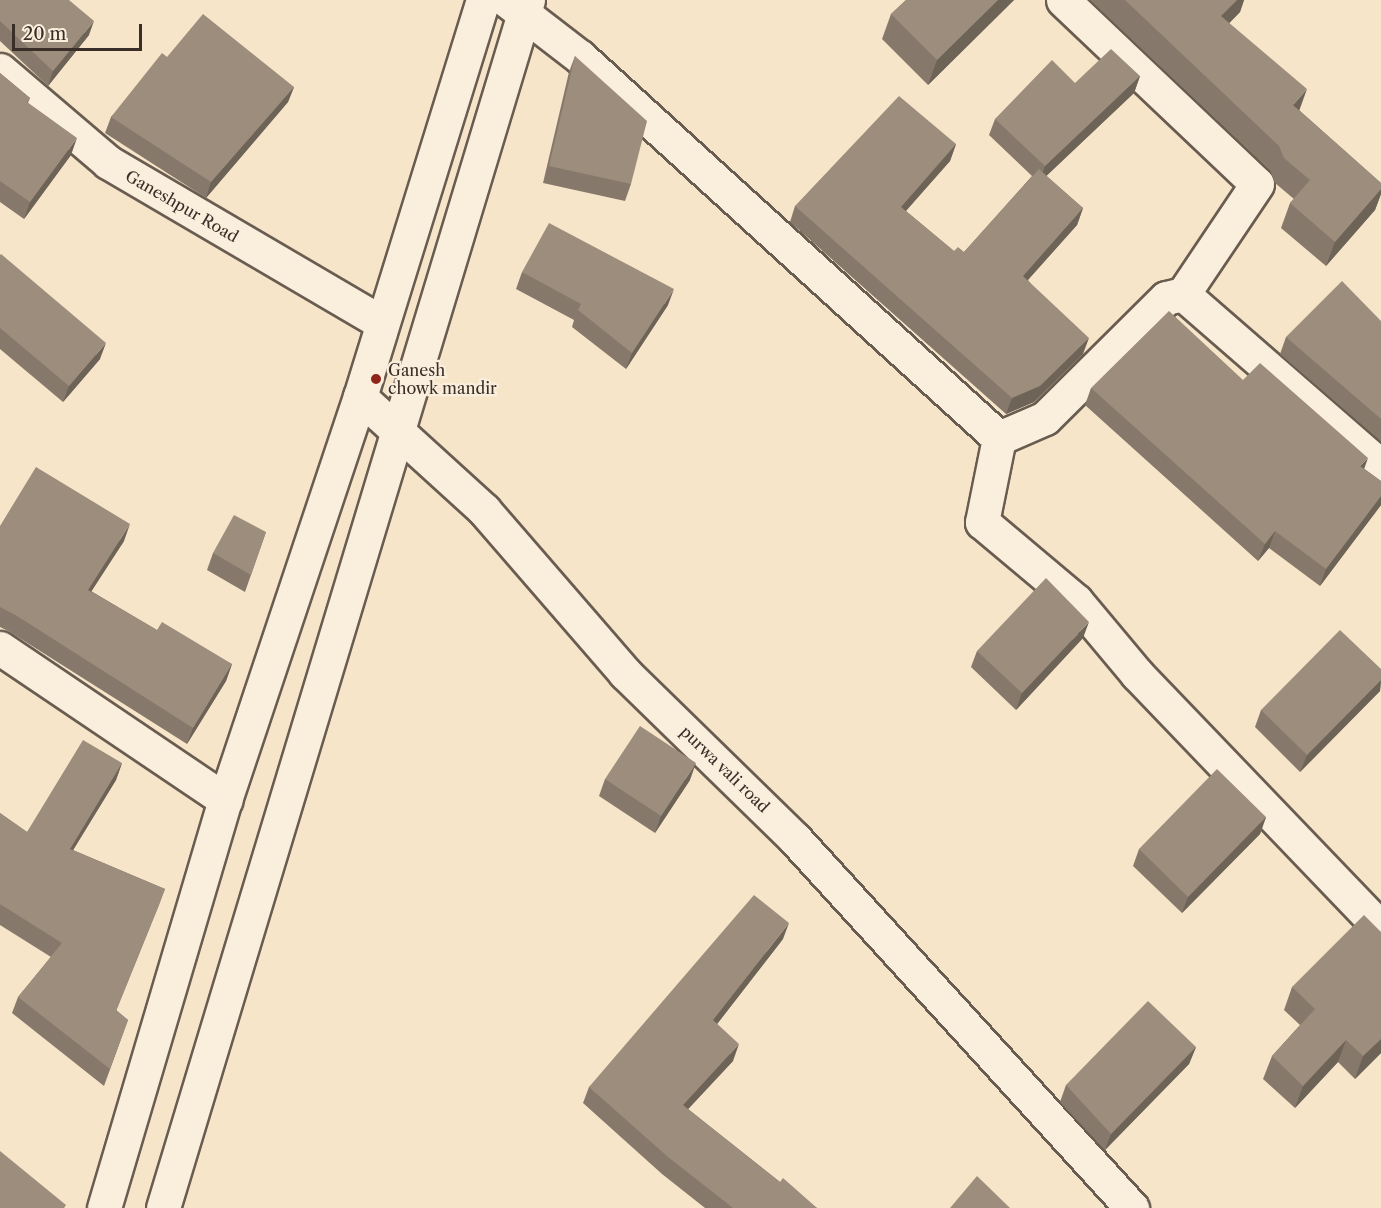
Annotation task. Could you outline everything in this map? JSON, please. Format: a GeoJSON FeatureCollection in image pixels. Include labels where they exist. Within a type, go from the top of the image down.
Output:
{"type":"FeatureCollection","features":[{"type":"Feature","properties":{"kind":"street"},"geometry":{"type":"LineString","coordinates":[[104,1208],[225,800],[360,397],[379,321],[483,0]]}},
{"type":"Feature","properties":{"kind":"street"},"geometry":{"type":"LineString","coordinates":[[999,438],[1045,418],[1166,298],[1183,294],[1257,184],[1063,0]]}},
{"type":"Feature","properties":{"kind":"street"},"geometry":{"type":"LineString","coordinates":[[163,1208],[401,434],[519,4],[999,438]]}},
{"type":"Feature","properties":{"kind":"street","name":"Ganeshpur Road"},"geometry":{"type":"LineString","coordinates":[[0,70],[108,162],[379,321]]}},
{"type":"Feature","properties":{"kind":"street"},"geometry":{"type":"LineString","coordinates":[[1183,294],[1381,466]]}},
{"type":"Feature","properties":{"kind":"street","name":"purwa vali road"},"geometry":{"type":"LineString","coordinates":[[360,397],[484,510],[625,673],[795,838],[1079,1155],[1132,1208]]}},
{"type":"Feature","properties":{"kind":"street"},"geometry":{"type":"LineString","coordinates":[[999,438],[982,522],[1076,601],[1137,674],[1381,928]]}},
{"type":"Feature","properties":{"kind":"street"},"geometry":{"type":"LineString","coordinates":[[0,648],[225,800]]}},
{"type":"Feature","properties":{"kind":"building"},"geometry":{"type":"Polygon","coordinates":[[[0,0],[69,0],[94,21],[53,71],[0,21],[0,0]]]}},
{"type":"Feature","properties":{"kind":"building"},"geometry":{"type":"Polygon","coordinates":[[[906,0],[998,0],[937,60],[891,14],[906,0]]]}},
{"type":"Feature","properties":{"kind":"building"},"geometry":{"type":"Polygon","coordinates":[[[1125,0],[1237,0],[1221,16],[1307,89],[1293,105],[1381,183],[1381,189],[1335,242],[1290,203],[1310,180],[1284,158],[1279,146],[1125,0]]]}},
{"type":"Feature","properties":{"kind":"building"},"geometry":{"type":"Polygon","coordinates":[[[203,14],[294,87],[211,182],[111,117],[162,53],[167,57],[203,14]]]}},
{"type":"Feature","properties":{"kind":"building"},"geometry":{"type":"Polygon","coordinates":[[[1111,49],[1140,76],[1045,166],[995,119],[1052,60],[1075,83],[1111,49]]]}},
{"type":"Feature","properties":{"kind":"building"},"geometry":{"type":"Polygon","coordinates":[[[575,56],[647,121],[631,184],[549,166],[575,56]]]}},
{"type":"Feature","properties":{"kind":"building"},"geometry":{"type":"Polygon","coordinates":[[[0,73],[30,98],[27,102],[77,138],[30,202],[0,181],[0,73]]]}},
{"type":"Feature","properties":{"kind":"building"},"geometry":{"type":"Polygon","coordinates":[[[899,96],[956,144],[901,207],[954,251],[958,247],[964,252],[1039,169],[1083,208],[1023,276],[1089,338],[1040,386],[1012,398],[795,206],[899,96]]]}},
{"type":"Feature","properties":{"kind":"building"},"geometry":{"type":"Polygon","coordinates":[[[549,223],[674,289],[632,353],[578,310],[581,304],[522,272],[549,223]]]}},
{"type":"Feature","properties":{"kind":"building"},"geometry":{"type":"Polygon","coordinates":[[[1,254],[106,343],[69,386],[0,328],[1,254]]]}},
{"type":"Feature","properties":{"kind":"building"},"geometry":{"type":"Polygon","coordinates":[[[1342,281],[1381,321],[1381,419],[1286,337],[1342,281]]]}},
{"type":"Feature","properties":{"kind":"building"},"geometry":{"type":"Polygon","coordinates":[[[1169,311],[1243,380],[1260,363],[1368,458],[1360,466],[1381,481],[1381,496],[1326,569],[1275,531],[1265,544],[1091,388],[1169,311]]]}},
{"type":"Feature","properties":{"kind":"building"},"geometry":{"type":"Polygon","coordinates":[[[36,467],[130,524],[88,590],[157,630],[162,622],[232,664],[193,728],[0,607],[0,526],[36,467]]]}},
{"type":"Feature","properties":{"kind":"building"},"geometry":{"type":"Polygon","coordinates":[[[234,515],[266,532],[251,575],[213,553],[234,515]]]}},
{"type":"Feature","properties":{"kind":"building"},"geometry":{"type":"Polygon","coordinates":[[[1046,578],[1089,622],[1022,693],[977,651],[1046,578]]]}},
{"type":"Feature","properties":{"kind":"building"},"geometry":{"type":"Polygon","coordinates":[[[1340,630],[1381,669],[1381,680],[1307,755],[1261,710],[1340,630]]]}},
{"type":"Feature","properties":{"kind":"building"},"geometry":{"type":"Polygon","coordinates":[[[640,726],[696,763],[661,816],[605,779],[640,726]]]}},
{"type":"Feature","properties":{"kind":"building"},"geometry":{"type":"Polygon","coordinates":[[[83,740],[122,763],[70,849],[165,889],[116,1010],[128,1020],[110,1069],[18,997],[62,943],[0,904],[0,813],[27,832],[83,740]]]}},
{"type":"Feature","properties":{"kind":"building"},"geometry":{"type":"Polygon","coordinates":[[[1217,769],[1266,817],[1188,897],[1139,849],[1217,769]]]}},
{"type":"Feature","properties":{"kind":"building"},"geometry":{"type":"Polygon","coordinates":[[[754,895],[789,923],[713,1020],[739,1044],[683,1105],[780,1182],[783,1178],[817,1208],[733,1208],[668,1157],[589,1087],[754,895]]]}},
{"type":"Feature","properties":{"kind":"building"},"geometry":{"type":"Polygon","coordinates":[[[1364,915],[1381,932],[1381,1039],[1363,1056],[1346,1040],[1303,1086],[1272,1056],[1315,1009],[1292,987],[1364,915]]]}},
{"type":"Feature","properties":{"kind":"building"},"geometry":{"type":"Polygon","coordinates":[[[1148,1001],[1196,1047],[1111,1134],[1066,1085],[1148,1001]]]}},
{"type":"Feature","properties":{"kind":"building"},"geometry":{"type":"Polygon","coordinates":[[[0,1151],[66,1205],[64,1208],[0,1208],[0,1151]]]}},
{"type":"Feature","properties":{"kind":"building"},"geometry":{"type":"Polygon","coordinates":[[[977,1176],[1010,1208],[950,1208],[977,1176]]]}},
{"type":"Feature","properties":{"kind":"place","name":"Ganesh chowk mandir"},"geometry":{"type":"Point","coordinates":[376,379]}}]}
